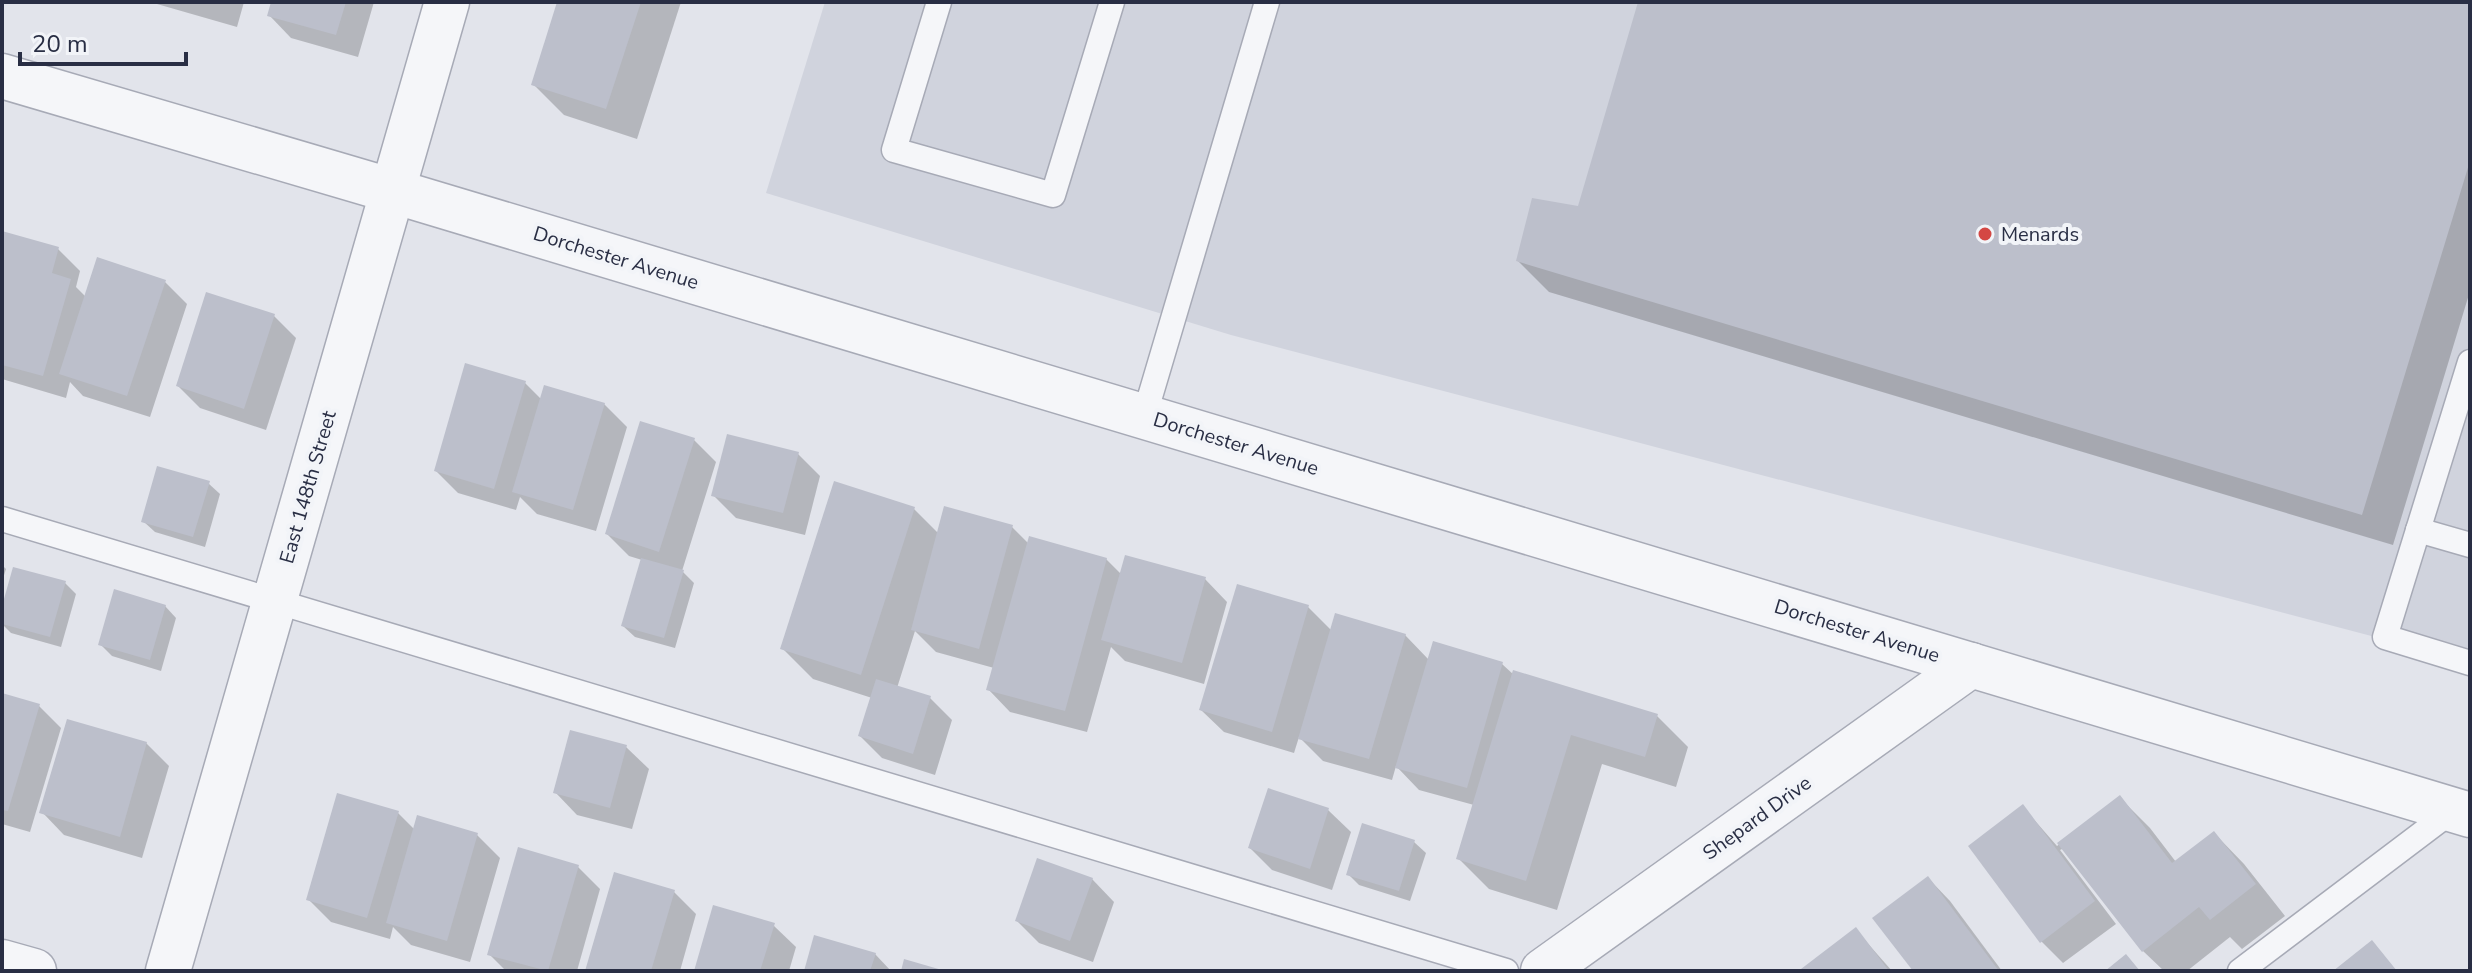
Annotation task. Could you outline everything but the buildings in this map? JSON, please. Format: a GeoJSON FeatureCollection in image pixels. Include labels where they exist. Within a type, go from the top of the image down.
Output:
{"type":"FeatureCollection","features":[{"type":"Feature","properties":{"kind":"street","name":"East 148th Street"},"geometry":{"type":"LineString","coordinates":[[168,971],[447,2]]}},
{"type":"Feature","properties":{"kind":"street","name":"Dorchester Avenue"},"geometry":{"type":"LineString","coordinates":[[2,76],[2461,813]]}},
{"type":"Feature","properties":{"kind":"street","name":"Shepard Drive"},"geometry":{"type":"LineString","coordinates":[[1543,971],[1971,665]]}},
{"type":"Feature","properties":{"kind":"street"},"geometry":{"type":"LineString","coordinates":[[2,962],[34,971]]}},
{"type":"Feature","properties":{"kind":"lane"},"geometry":{"type":"LineString","coordinates":[[939,2],[894,150],[1053,195],[1112,2]]}},
{"type":"Feature","properties":{"kind":"lane"},"geometry":{"type":"LineString","coordinates":[[1144,417],[1267,2]]}},
{"type":"Feature","properties":{"kind":"lane"},"geometry":{"type":"LineString","coordinates":[[2470,362],[2466,388],[2385,637],[2470,663]]}},
{"type":"Feature","properties":{"kind":"lane"},"geometry":{"type":"LineString","coordinates":[[2,519],[1506,971]]}},
{"type":"Feature","properties":{"kind":"lane"},"geometry":{"type":"LineString","coordinates":[[2418,530],[2470,545]]}},
{"type":"Feature","properties":{"kind":"lane"},"geometry":{"type":"LineString","coordinates":[[2240,971],[2461,813]]}},
{"type":"Feature","properties":{"kind":"shaded area"},"geometry":{"type":"Polygon","coordinates":[[[825,2],[2470,2],[2470,662],[1231,335],[766,193],[825,2]]]}},
{"type":"Feature","properties":{"kind":"place","name":"Menards"},"geometry":{"type":"Point","coordinates":[1985,234]}}]}
